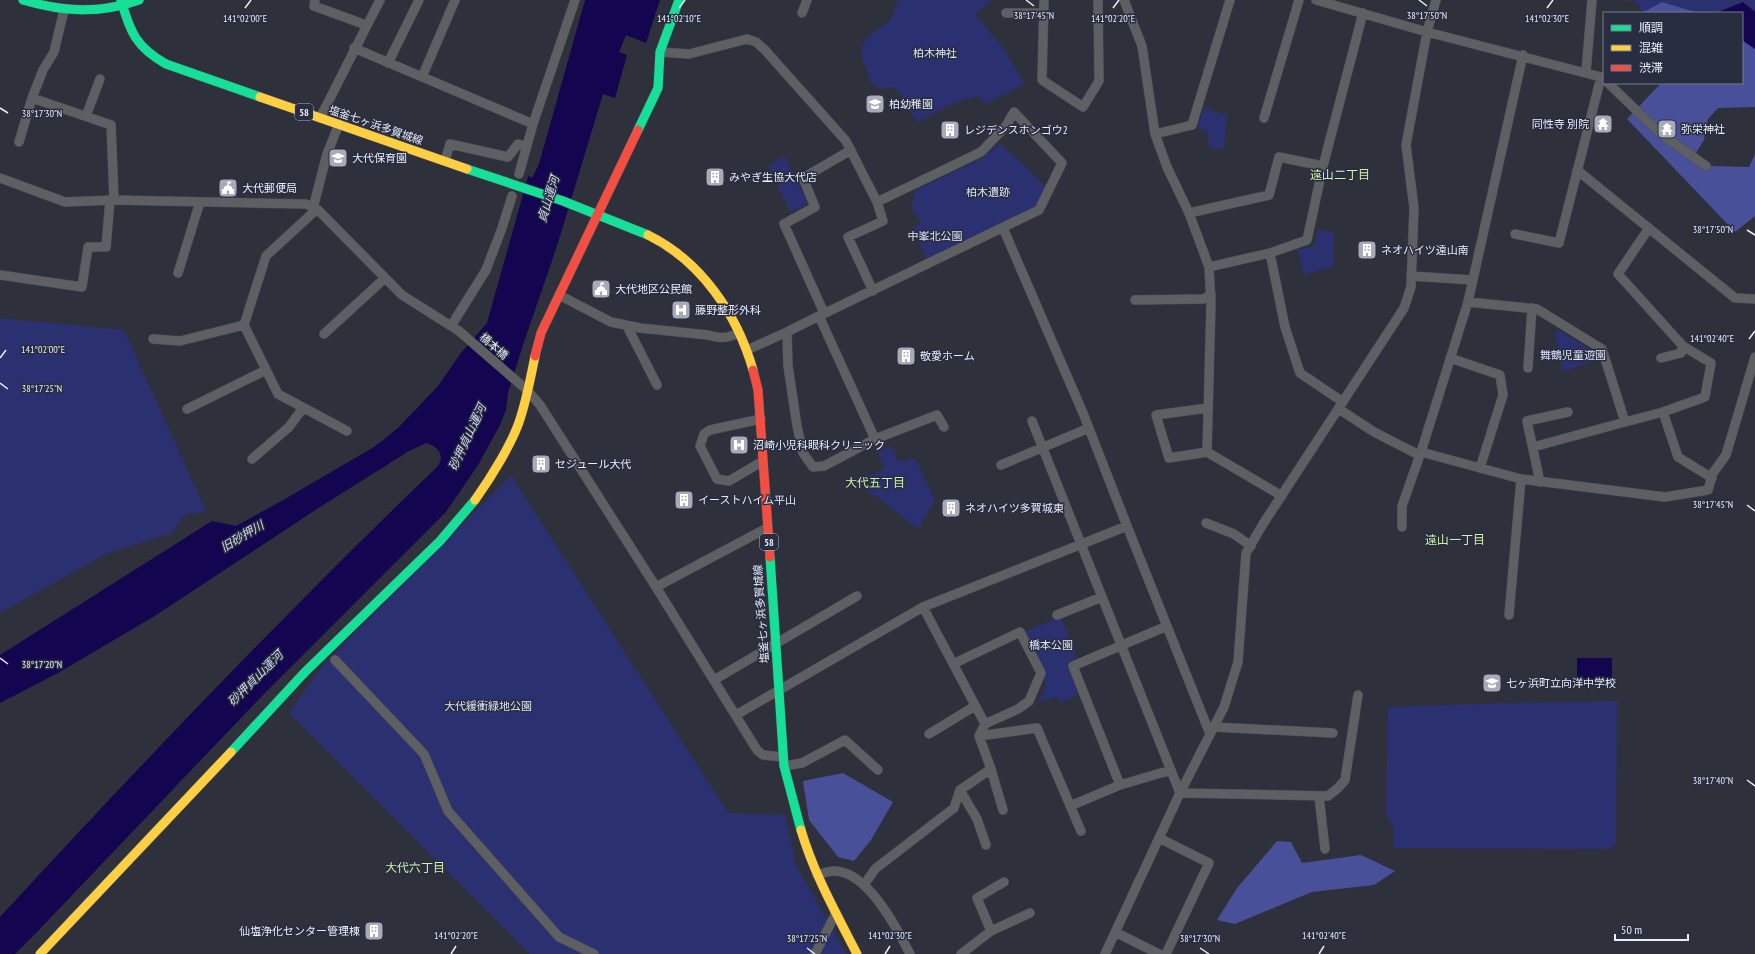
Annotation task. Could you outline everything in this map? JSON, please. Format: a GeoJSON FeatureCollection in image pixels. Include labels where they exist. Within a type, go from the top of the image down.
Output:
{"type":"FeatureCollection","features":[{"type":"Feature","properties":{"kind":"main road"},"geometry":{"type":"LineString","coordinates":[[24,0],[64,10],[94,12],[139,0]]}},
{"type":"Feature","properties":{"kind":"main road"},"geometry":{"type":"LineString","coordinates":[[40,954],[305,672],[458,521],[485,486],[522,417],[541,333],[658,88],[660,52],[679,0]]}},
{"type":"Feature","properties":{"kind":"main road","name":"塩釜七ヶ浜多賀城線"},"geometry":{"type":"LineString","coordinates":[[122,4],[128,28],[136,42],[156,59],[166,64],[599,214],[643,232],[658,239],[681,256],[695,268],[713,291],[727,311],[739,333],[747,350],[756,377],[761,419],[784,766],[807,850],[817,875],[857,954]]}},
{"type":"Feature","properties":{"kind":"street"},"geometry":{"type":"LineString","coordinates":[[315,0],[314,6],[366,25]]}},
{"type":"Feature","properties":{"kind":"street"},"geometry":{"type":"LineString","coordinates":[[320,118],[354,48],[380,0]]}},
{"type":"Feature","properties":{"kind":"street"},"geometry":{"type":"LineString","coordinates":[[388,63],[419,0]]}},
{"type":"Feature","properties":{"kind":"street"},"geometry":{"type":"LineString","coordinates":[[422,77],[455,0]]}},
{"type":"Feature","properties":{"kind":"street"},"geometry":{"type":"LineString","coordinates":[[519,174],[533,124],[575,0]]}},
{"type":"Feature","properties":{"kind":"street"},"geometry":{"type":"LineString","coordinates":[[802,13],[807,0]]}},
{"type":"Feature","properties":{"kind":"street"},"geometry":{"type":"LineString","coordinates":[[1044,0],[1042,80],[1083,107],[1100,81],[1098,0]]}},
{"type":"Feature","properties":{"kind":"street"},"geometry":{"type":"LineString","coordinates":[[1124,0],[1142,46],[1155,134],[1167,167],[1189,213],[1209,267],[1211,295],[1207,452]]}},
{"type":"Feature","properties":{"kind":"street"},"geometry":{"type":"LineString","coordinates":[[1155,134],[1192,125],[1230,0]]}},
{"type":"Feature","properties":{"kind":"street"},"geometry":{"type":"LineString","coordinates":[[1264,118],[1299,0]]}},
{"type":"Feature","properties":{"kind":"street"},"geometry":{"type":"LineString","coordinates":[[1316,0],[1427,32],[1586,72],[1603,80]]}},
{"type":"Feature","properties":{"kind":"street"},"geometry":{"type":"LineString","coordinates":[[1105,954],[1180,793],[1224,707],[1238,662],[1246,553],[1404,308],[1411,287],[1414,208],[1406,145],[1427,32],[1436,0]]}},
{"type":"Feature","properties":{"kind":"street"},"geometry":{"type":"LineString","coordinates":[[1586,72],[1592,0]]}},
{"type":"Feature","properties":{"kind":"street"},"geometry":{"type":"LineString","coordinates":[[19,142],[32,98],[43,70],[54,52],[64,10]]}},
{"type":"Feature","properties":{"kind":"street"},"geometry":{"type":"LineString","coordinates":[[1006,13],[1044,13]]}},
{"type":"Feature","properties":{"kind":"street"},"geometry":{"type":"LineString","coordinates":[[1209,267],[1270,254],[1307,240],[1323,166],[1363,14]]}},
{"type":"Feature","properties":{"kind":"street"},"geometry":{"type":"LineString","coordinates":[[660,52],[690,54],[747,39],[756,42],[792,79],[846,141],[877,202],[883,221],[848,237],[873,291]]}},
{"type":"Feature","properties":{"kind":"street"},"geometry":{"type":"LineString","coordinates":[[354,48],[533,124]]}},
{"type":"Feature","properties":{"kind":"street"},"geometry":{"type":"LineString","coordinates":[[1402,527],[1402,506],[1468,302],[1523,55]]}},
{"type":"Feature","properties":{"kind":"street"},"geometry":{"type":"LineString","coordinates":[[86,116],[100,79]]}},
{"type":"Feature","properties":{"kind":"street"},"geometry":{"type":"LineString","coordinates":[[1515,234],[1559,242],[1577,170],[1603,83]]}},
{"type":"Feature","properties":{"kind":"street"},"geometry":{"type":"LineString","coordinates":[[1608,84],[1661,134],[1706,166]]}},
{"type":"Feature","properties":{"kind":"street"},"geometry":{"type":"LineString","coordinates":[[0,275],[82,287],[88,247],[106,247],[112,200],[111,125],[32,98]]}},
{"type":"Feature","properties":{"kind":"street"},"geometry":{"type":"LineString","coordinates":[[747,350],[873,291],[1039,210],[1062,163],[1014,112],[1006,126],[981,152],[877,202]]}},
{"type":"Feature","properties":{"kind":"street"},"geometry":{"type":"LineString","coordinates":[[338,124],[327,154],[315,208],[266,256],[244,325],[278,394],[347,431]]}},
{"type":"Feature","properties":{"kind":"street"},"geometry":{"type":"LineString","coordinates":[[445,161],[450,144],[508,157],[518,144],[526,146]]}},
{"type":"Feature","properties":{"kind":"street"},"geometry":{"type":"LineString","coordinates":[[851,150],[803,178],[815,207],[784,224],[875,439]]}},
{"type":"Feature","properties":{"kind":"street"},"geometry":{"type":"LineString","coordinates":[[1189,213],[1269,195],[1279,157],[1323,166]]}},
{"type":"Feature","properties":{"kind":"street"},"geometry":{"type":"LineString","coordinates":[[1577,170],[1735,298],[1755,299]]}},
{"type":"Feature","properties":{"kind":"street"},"geometry":{"type":"LineString","coordinates":[[0,178],[65,202],[112,200],[306,204],[315,208]]}},
{"type":"Feature","properties":{"kind":"street"},"geometry":{"type":"LineString","coordinates":[[451,326],[486,270],[512,196]]}},
{"type":"Feature","properties":{"kind":"street"},"geometry":{"type":"LineString","coordinates":[[178,273],[200,202]]}},
{"type":"Feature","properties":{"kind":"street","name":"橋本橋"},"geometry":{"type":"LineString","coordinates":[[315,208],[402,295],[459,331],[527,390],[540,405],[758,750],[763,755],[783,757]]}},
{"type":"Feature","properties":{"kind":"street"},"geometry":{"type":"LineString","coordinates":[[1003,228],[1089,428],[1167,626],[1212,731]]}},
{"type":"Feature","properties":{"kind":"street"},"geometry":{"type":"LineString","coordinates":[[1533,447],[1663,412],[1705,396],[1711,363],[1683,346],[1618,274],[1649,228]]}},
{"type":"Feature","properties":{"kind":"street"},"geometry":{"type":"LineString","coordinates":[[1270,254],[1285,327],[1300,373],[1374,432],[1420,454],[1521,479],[1665,497],[1708,490],[1713,473],[1726,456],[1755,358]]}},
{"type":"Feature","properties":{"kind":"street"},"geometry":{"type":"LineString","coordinates":[[1411,276],[1472,280]]}},
{"type":"Feature","properties":{"kind":"street"},"geometry":{"type":"LineString","coordinates":[[324,334],[385,278]]}},
{"type":"Feature","properties":{"kind":"street"},"geometry":{"type":"LineString","coordinates":[[559,295],[610,322],[628,326],[718,338],[729,338],[739,333]]}},
{"type":"Feature","properties":{"kind":"street"},"geometry":{"type":"LineString","coordinates":[[1135,300],[1203,299],[1211,295]]}},
{"type":"Feature","properties":{"kind":"street"},"geometry":{"type":"LineString","coordinates":[[1468,302],[1537,309],[1602,349],[1625,422]]}},
{"type":"Feature","properties":{"kind":"street"},"geometry":{"type":"LineString","coordinates":[[1528,368],[1532,308]]}},
{"type":"Feature","properties":{"kind":"street"},"geometry":{"type":"LineString","coordinates":[[153,339],[180,341],[244,325]]}},
{"type":"Feature","properties":{"kind":"street"},"geometry":{"type":"LineString","coordinates":[[628,326],[657,385]]}},
{"type":"Feature","properties":{"kind":"street"},"geometry":{"type":"LineString","coordinates":[[787,332],[788,366],[797,426],[803,453],[812,467],[824,466],[875,439],[937,415],[944,427]]}},
{"type":"Feature","properties":{"kind":"street"},"geometry":{"type":"LineString","coordinates":[[1661,358],[1681,353],[1683,346]]}},
{"type":"Feature","properties":{"kind":"street"},"geometry":{"type":"LineString","coordinates":[[1450,358],[1500,375],[1503,395],[1480,468]]}},
{"type":"Feature","properties":{"kind":"street"},"geometry":{"type":"LineString","coordinates":[[187,409],[266,370]]}},
{"type":"Feature","properties":{"kind":"street"},"geometry":{"type":"LineString","coordinates":[[252,459],[289,427],[303,408]]}},
{"type":"Feature","properties":{"kind":"street"},"geometry":{"type":"LineString","coordinates":[[1208,408],[1156,415],[1169,458],[1207,452],[1282,496]]}},
{"type":"Feature","properties":{"kind":"street"},"geometry":{"type":"LineString","coordinates":[[1540,482],[1527,422],[1568,412]]}},
{"type":"Feature","properties":{"kind":"street"},"geometry":{"type":"LineString","coordinates":[[1663,412],[1678,456],[1712,478]]}},
{"type":"Feature","properties":{"kind":"street"},"geometry":{"type":"LineString","coordinates":[[761,419],[710,430],[704,434],[700,446],[717,479],[729,481],[764,461]]}},
{"type":"Feature","properties":{"kind":"street"},"geometry":{"type":"LineString","coordinates":[[1032,421],[1180,793]]}},
{"type":"Feature","properties":{"kind":"street"},"geometry":{"type":"LineString","coordinates":[[1000,465],[1089,428]]}},
{"type":"Feature","properties":{"kind":"street"},"geometry":{"type":"LineString","coordinates":[[1509,615],[1521,479]]}},
{"type":"Feature","properties":{"kind":"street"},"geometry":{"type":"LineString","coordinates":[[1206,523],[1234,534],[1250,546]]}},
{"type":"Feature","properties":{"kind":"street"},"geometry":{"type":"LineString","coordinates":[[736,715],[923,607],[1000,575],[1081,546],[1128,526]]}},
{"type":"Feature","properties":{"kind":"street"},"geometry":{"type":"LineString","coordinates":[[656,587],[768,528]]}},
{"type":"Feature","properties":{"kind":"street"},"geometry":{"type":"LineString","coordinates":[[714,680],[857,596]]}},
{"type":"Feature","properties":{"kind":"street"},"geometry":{"type":"LineString","coordinates":[[1057,615],[1102,597]]}},
{"type":"Feature","properties":{"kind":"street"},"geometry":{"type":"LineString","coordinates":[[923,607],[985,724]]}},
{"type":"Feature","properties":{"kind":"street"},"geometry":{"type":"LineString","coordinates":[[1120,785],[1073,666],[1167,626]]}},
{"type":"Feature","properties":{"kind":"street"},"geometry":{"type":"LineString","coordinates":[[953,664],[1020,632],[1041,673],[1029,701],[1018,709],[985,724],[979,736],[991,769],[1003,810]]}},
{"type":"Feature","properties":{"kind":"street"},"geometry":{"type":"LineString","coordinates":[[335,660],[424,754],[448,811],[559,937],[594,954]]}},
{"type":"Feature","properties":{"kind":"street"},"geometry":{"type":"LineString","coordinates":[[1180,793],[1328,796],[1345,780],[1358,695]]}},
{"type":"Feature","properties":{"kind":"street"},"geometry":{"type":"LineString","coordinates":[[929,734],[975,706]]}},
{"type":"Feature","properties":{"kind":"street"},"geometry":{"type":"LineString","coordinates":[[979,736],[1037,728],[1081,831]]}},
{"type":"Feature","properties":{"kind":"street"},"geometry":{"type":"LineString","coordinates":[[1212,731],[1333,733]]}},
{"type":"Feature","properties":{"kind":"street"},"geometry":{"type":"LineString","coordinates":[[784,766],[802,763],[845,740],[878,770]]}},
{"type":"Feature","properties":{"kind":"street"},"geometry":{"type":"LineString","coordinates":[[864,885],[875,869],[954,808],[960,790],[991,769]]}},
{"type":"Feature","properties":{"kind":"street"},"geometry":{"type":"LineString","coordinates":[[1070,806],[1120,785],[1171,770]]}},
{"type":"Feature","properties":{"kind":"street"},"geometry":{"type":"LineString","coordinates":[[960,790],[977,819],[986,845]]}},
{"type":"Feature","properties":{"kind":"street"},"geometry":{"type":"LineString","coordinates":[[1318,796],[1325,849]]}},
{"type":"Feature","properties":{"kind":"street"},"geometry":{"type":"LineString","coordinates":[[1159,838],[1208,863],[1166,954]]}},
{"type":"Feature","properties":{"kind":"street"},"geometry":{"type":"LineString","coordinates":[[817,875],[836,871],[855,877],[877,899],[910,954]]}},
{"type":"Feature","properties":{"kind":"street"},"geometry":{"type":"LineString","coordinates":[[991,931],[977,898],[1004,882]]}},
{"type":"Feature","properties":{"kind":"street"},"geometry":{"type":"LineString","coordinates":[[815,954],[836,913]]}},
{"type":"Feature","properties":{"kind":"street"},"geometry":{"type":"LineString","coordinates":[[961,954],[991,931],[1030,913]]}},
{"type":"Feature","properties":{"kind":"street"},"geometry":{"type":"LineString","coordinates":[[1115,932],[1159,954]]}},
{"type":"Feature","properties":{"kind":"green space","name":"柏木神社"},"geometry":{"type":"Polygon","coordinates":[[[898,0],[992,0],[975,14],[1003,48],[1025,84],[985,104],[979,97],[962,100],[917,122],[900,93],[894,87],[880,89],[871,83],[862,57],[862,47],[866,38],[891,20],[898,0]]]}},
{"type":"Feature","properties":{"kind":"green space"},"geometry":{"type":"Polygon","coordinates":[[[1624,0],[1755,0],[1755,12],[1743,2],[1718,12],[1696,12],[1662,2],[1642,12],[1637,2],[1624,0]]]}},
{"type":"Feature","properties":{"kind":"green space"},"geometry":{"type":"Polygon","coordinates":[[[1204,108],[1227,115],[1224,149],[1210,149],[1207,131],[1197,128],[1204,108]]]}},
{"type":"Feature","properties":{"kind":"green space","name":"柏木遺跡"},"geometry":{"type":"Polygon","coordinates":[[[1000,143],[1046,187],[1035,208],[927,261],[913,228],[921,223],[912,208],[915,190],[983,158],[1000,143]]]}},
{"type":"Feature","properties":{"kind":"green space"},"geometry":{"type":"Polygon","coordinates":[[[785,156],[808,204],[791,212],[768,166],[785,156]]]}},
{"type":"Feature","properties":{"kind":"green space"},"geometry":{"type":"Polygon","coordinates":[[[1317,230],[1333,232],[1333,266],[1304,275],[1298,250],[1315,245],[1317,230]]]}},
{"type":"Feature","properties":{"kind":"green space"},"geometry":{"type":"Polygon","coordinates":[[[0,318],[124,330],[206,511],[184,515],[172,533],[108,553],[0,613],[0,318]]]}},
{"type":"Feature","properties":{"kind":"green space","name":"舞鶴児童遊園"},"geometry":{"type":"Polygon","coordinates":[[[1561,331],[1597,354],[1597,360],[1562,372],[1555,332],[1561,331]]]}},
{"type":"Feature","properties":{"kind":"green space"},"geometry":{"type":"Polygon","coordinates":[[[891,446],[899,462],[915,458],[935,500],[918,529],[875,495],[871,495],[864,487],[862,480],[885,468],[877,452],[891,446]]]}},
{"type":"Feature","properties":{"kind":"green space","name":"大代緩衝緑地公園"},"geometry":{"type":"Polygon","coordinates":[[[511,475],[728,813],[786,815],[795,863],[846,954],[530,954],[289,713],[322,666],[511,475]]]}},
{"type":"Feature","properties":{"kind":"green space","name":"橋本公園"},"geometry":{"type":"Polygon","coordinates":[[[1061,617],[1076,657],[1070,660],[1070,666],[1081,693],[1061,703],[1057,697],[1039,702],[1046,686],[1023,632],[1061,617]]]}},
{"type":"Feature","properties":{"kind":"green space"},"geometry":{"type":"Polygon","coordinates":[[[1617,701],[1616,844],[1610,849],[1393,848],[1393,826],[1386,814],[1388,707],[1617,701]]]}},
{"type":"Feature","properties":{"kind":"shaded area"},"geometry":{"type":"Polygon","coordinates":[[[1662,2],[1696,12],[1644,12],[1662,2]]]}},
{"type":"Feature","properties":{"kind":"shaded area"},"geometry":{"type":"Polygon","coordinates":[[[1743,41],[1755,49],[1755,107],[1718,108],[1708,119],[1704,140],[1696,153],[1712,166],[1749,167],[1755,154],[1755,216],[1735,232],[1627,119],[1660,84],[1743,84],[1743,41]]]}},
{"type":"Feature","properties":{"kind":"shaded area"},"geometry":{"type":"Polygon","coordinates":[[[843,773],[893,802],[871,840],[854,861],[838,857],[809,820],[803,781],[843,773]]]}},
{"type":"Feature","properties":{"kind":"shaded area"},"geometry":{"type":"Polygon","coordinates":[[[1277,841],[1291,842],[1302,863],[1361,855],[1395,871],[1374,885],[1312,892],[1235,924],[1217,920],[1237,888],[1277,841]]]}},
{"type":"Feature","properties":{"kind":"water"},"geometry":{"type":"Polygon","coordinates":[[[585,0],[660,0],[646,43],[626,35],[619,52],[627,55],[615,98],[603,94],[557,246],[508,393],[506,410],[500,425],[478,465],[446,512],[259,699],[36,933],[15,954],[0,954],[0,917],[107,802],[270,632],[437,467],[440,463],[441,455],[434,446],[426,443],[409,451],[320,507],[153,617],[58,673],[0,703],[0,655],[212,521],[236,526],[374,447],[398,428],[438,386],[461,353],[487,323],[531,166],[585,0]]]}},
{"type":"Feature","properties":{"kind":"water"},"geometry":{"type":"Polygon","coordinates":[[[1743,2],[1755,12],[1755,49],[1743,41],[1743,12],[1718,12],[1743,2]]]}},
{"type":"Feature","properties":{"kind":"water"},"geometry":{"type":"Polygon","coordinates":[[[1577,658],[1612,658],[1612,682],[1577,682],[1577,658]]]}},
{"type":"Feature","properties":{"kind":"pier"},"geometry":{"type":"Polygon","coordinates":[[[583,0],[585,0],[539,164],[532,178],[527,175],[529,165],[583,0]]]}},
{"type":"Feature","properties":{"kind":"traffic: fast"},"geometry":{"type":"LineString","coordinates":[[23,0],[53,7],[81,10],[110,8],[139,0]]}},
{"type":"Feature","properties":{"kind":"traffic: fast"},"geometry":{"type":"LineString","coordinates":[[121,0],[131,30],[141,45],[156,58],[166,64],[260,97]]}},
{"type":"Feature","properties":{"kind":"traffic: fast"},"geometry":{"type":"LineString","coordinates":[[638,130],[658,88],[660,52],[679,0]]}},
{"type":"Feature","properties":{"kind":"traffic: fast"},"geometry":{"type":"LineString","coordinates":[[467,169],[563,201],[648,235]]}},
{"type":"Feature","properties":{"kind":"traffic: fast"},"geometry":{"type":"LineString","coordinates":[[231,752],[305,672],[440,541],[475,500]]}},
{"type":"Feature","properties":{"kind":"traffic: fast"},"geometry":{"type":"LineString","coordinates":[[770,557],[784,766],[801,830]]}},
{"type":"Feature","properties":{"kind":"traffic: slow"},"geometry":{"type":"LineString","coordinates":[[260,97],[467,169]]}},
{"type":"Feature","properties":{"kind":"traffic: slow"},"geometry":{"type":"LineString","coordinates":[[648,235],[685,259],[714,291],[727,310],[737,329],[753,370]]}},
{"type":"Feature","properties":{"kind":"traffic: slow"},"geometry":{"type":"LineString","coordinates":[[475,500],[501,460],[518,426],[529,386],[535,356]]}},
{"type":"Feature","properties":{"kind":"traffic: slow"},"geometry":{"type":"LineString","coordinates":[[40,954],[231,752]]}},
{"type":"Feature","properties":{"kind":"traffic: slow"},"geometry":{"type":"LineString","coordinates":[[801,830],[819,878],[857,954]]}},
{"type":"Feature","properties":{"kind":"traffic: jam"},"geometry":{"type":"LineString","coordinates":[[535,356],[541,333],[638,130]]}},
{"type":"Feature","properties":{"kind":"traffic: jam"},"geometry":{"type":"LineString","coordinates":[[753,370],[758,390],[770,557]]}},
{"type":"Feature","properties":{"kind":"place","name":"柏幼稚園"},"geometry":{"type":"Point","coordinates":[875,104]}},
{"type":"Feature","properties":{"kind":"place","name":"同性寺 別院"},"geometry":{"type":"Point","coordinates":[1603,124]}},
{"type":"Feature","properties":{"kind":"place","name":"弥栄神社"},"geometry":{"type":"Point","coordinates":[1667,129]}},
{"type":"Feature","properties":{"kind":"place","name":"レジデンスホンゴウ2"},"geometry":{"type":"Point","coordinates":[950,130]}},
{"type":"Feature","properties":{"kind":"place","name":"大代保育園"},"geometry":{"type":"Point","coordinates":[338,158]}},
{"type":"Feature","properties":{"kind":"place","name":"みやぎ生協大代店"},"geometry":{"type":"Point","coordinates":[715,177]}},
{"type":"Feature","properties":{"kind":"place","name":"大代郵便局"},"geometry":{"type":"Point","coordinates":[228,188]}},
{"type":"Feature","properties":{"kind":"place","name":"ネオハイツ遠山南"},"geometry":{"type":"Point","coordinates":[1367,250]}},
{"type":"Feature","properties":{"kind":"place","name":"大代地区公民館"},"geometry":{"type":"Point","coordinates":[601,289]}},
{"type":"Feature","properties":{"kind":"place","name":"藤野整形外科"},"geometry":{"type":"Point","coordinates":[681,310]}},
{"type":"Feature","properties":{"kind":"place","name":"敬愛ホーム"},"geometry":{"type":"Point","coordinates":[906,356]}},
{"type":"Feature","properties":{"kind":"place","name":"沼崎小児科眼科クリニック"},"geometry":{"type":"Point","coordinates":[739,445]}},
{"type":"Feature","properties":{"kind":"place","name":"セジュール大代"},"geometry":{"type":"Point","coordinates":[541,464]}},
{"type":"Feature","properties":{"kind":"place","name":"イーストハイム平山"},"geometry":{"type":"Point","coordinates":[684,500]}},
{"type":"Feature","properties":{"kind":"place","name":"ネオハイツ多賀城東"},"geometry":{"type":"Point","coordinates":[951,508]}},
{"type":"Feature","properties":{"kind":"place","name":"七ヶ浜町立向洋中学校"},"geometry":{"type":"Point","coordinates":[1492,683]}},
{"type":"Feature","properties":{"kind":"place","name":"仙塩浄化センター管理棟"},"geometry":{"type":"Point","coordinates":[374,931]}},
{"type":"Feature","properties":{"kind":"district","name":"遠山二丁目"},"geometry":{"type":"Point","coordinates":[1340,174]}},
{"type":"Feature","properties":{"kind":"district","name":"大代五丁目"},"geometry":{"type":"Point","coordinates":[875,482]}},
{"type":"Feature","properties":{"kind":"district","name":"遠山一丁目"},"geometry":{"type":"Point","coordinates":[1455,539]}},
{"type":"Feature","properties":{"kind":"district","name":"大代六丁目"},"geometry":{"type":"Point","coordinates":[415,867]}},
{"type":"Feature","properties":{"kind":"water label","name":"貞山運河"},"geometry":{"type":"Point","coordinates":[548,199]}},
{"type":"Feature","properties":{"kind":"water label","name":"砂押貞山運河"},"geometry":{"type":"Point","coordinates":[467,437]}},
{"type":"Feature","properties":{"kind":"water label","name":"旧砂押川"},"geometry":{"type":"Point","coordinates":[242,536]}},
{"type":"Feature","properties":{"kind":"water label","name":"砂押貞山運河"},"geometry":{"type":"Point","coordinates":[255,678]}},
{"type":"Feature","properties":{"kind":"park label","name":"中峯北公園"},"geometry":{"type":"Point","coordinates":[935,236]}}]}
